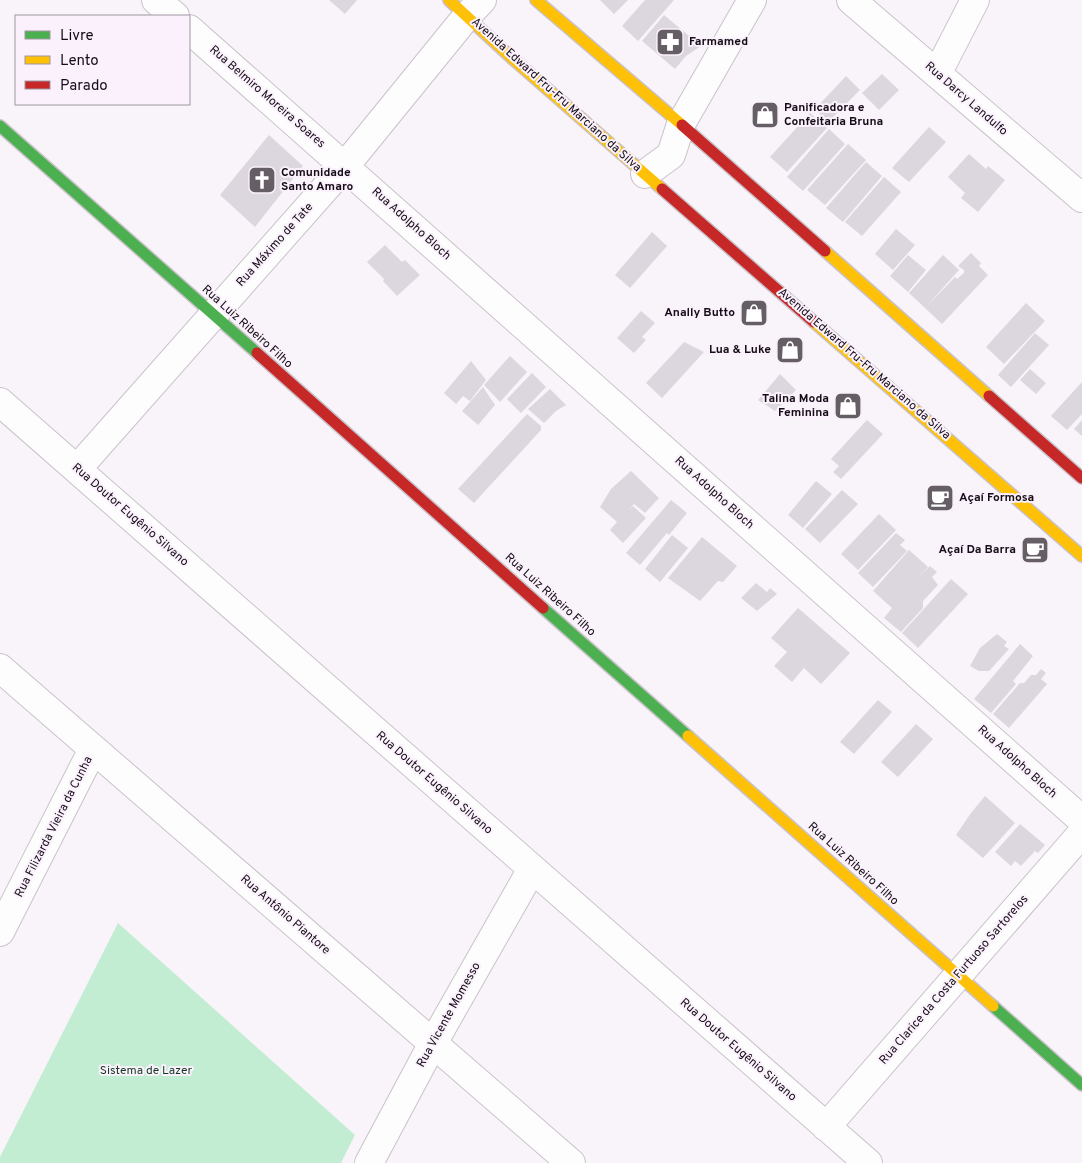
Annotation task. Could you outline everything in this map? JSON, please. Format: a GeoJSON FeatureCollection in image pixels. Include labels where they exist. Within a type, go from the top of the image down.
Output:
{"type":"FeatureCollection","features":[{"type":"Feature","properties":{"kind":"main road"},"geometry":{"type":"LineString","coordinates":[[536,0],[681,124],[1082,478]]}},
{"type":"Feature","properties":{"kind":"main road","name":"Avenida Edward Fru-Fru Marciano da Silva"},"geometry":{"type":"LineString","coordinates":[[466,5],[513,59],[1082,556]]}},
{"type":"Feature","properties":{"kind":"main road","name":"Rua Luiz Ribeiro Filho"},"geometry":{"type":"LineString","coordinates":[[0,126],[1082,1085]]}},
{"type":"Feature","properties":{"kind":"street"},"geometry":{"type":"LineString","coordinates":[[156,0],[174,15]]}},
{"type":"Feature","properties":{"kind":"street","name":"Avenida Edward Fru-Fru Marciano da Silva"},"geometry":{"type":"LineString","coordinates":[[645,174],[671,155],[681,124],[752,0]]}},
{"type":"Feature","properties":{"kind":"street","name":"Rua Darcy Landulfo"},"geometry":{"type":"LineString","coordinates":[[851,0],[1082,198]]}},
{"type":"Feature","properties":{"kind":"street"},"geometry":{"type":"LineString","coordinates":[[937,74],[975,0]]}},
{"type":"Feature","properties":{"kind":"street","name":"Rua Máximo de Tate"},"geometry":{"type":"LineString","coordinates":[[77,469],[345,166],[466,5]]}},
{"type":"Feature","properties":{"kind":"street","name":"Rua Belmiro Moreira Soares"},"geometry":{"type":"LineString","coordinates":[[190,30],[345,166]]}},
{"type":"Feature","properties":{"kind":"street","name":"Rua Adolpho Bloch"},"geometry":{"type":"LineString","coordinates":[[345,166],[1082,820]]}},
{"type":"Feature","properties":{"kind":"street","name":"Rua Doutor Eugênio Silvano"},"geometry":{"type":"LineString","coordinates":[[0,402],[868,1163]]}},
{"type":"Feature","properties":{"kind":"street","name":"Rua Antônio Piantore"},"geometry":{"type":"LineString","coordinates":[[0,668],[571,1163]]}},
{"type":"Feature","properties":{"kind":"street","name":"Rua Filizarda Vieira da Cunha"},"geometry":{"type":"LineString","coordinates":[[0,932],[94,749]]}},
{"type":"Feature","properties":{"kind":"street","name":"Rua Clarice da Costa Furtuoso Sartorelos"},"geometry":{"type":"LineString","coordinates":[[826,1127],[1082,833]]}},
{"type":"Feature","properties":{"kind":"street","name":"Rua Vicente Momesso"},"geometry":{"type":"LineString","coordinates":[[369,1163],[433,1043],[532,869]]}},
{"type":"Feature","properties":{"kind":"green space","name":"Sistema de Lazer"},"geometry":{"type":"Polygon","coordinates":[[[118,923],[355,1135],[341,1163],[0,1163],[0,1157],[118,923]]]}},
{"type":"Feature","properties":{"kind":"building"},"geometry":{"type":"Polygon","coordinates":[[[329,0],[357,0],[345,14],[329,0]]]}},
{"type":"Feature","properties":{"kind":"building"},"geometry":{"type":"Polygon","coordinates":[[[600,0],[628,0],[614,14],[600,0]]]}},
{"type":"Feature","properties":{"kind":"building"},"geometry":{"type":"Polygon","coordinates":[[[645,0],[674,0],[638,41],[622,26],[645,0]]]}},
{"type":"Feature","properties":{"kind":"building"},"geometry":{"type":"Polygon","coordinates":[[[664,15],[701,46],[686,56],[675,69],[642,41],[664,15]]]}},
{"type":"Feature","properties":{"kind":"building"},"geometry":{"type":"Polygon","coordinates":[[[882,74],[899,90],[879,110],[862,93],[882,74]]]}},
{"type":"Feature","properties":{"kind":"building"},"geometry":{"type":"Polygon","coordinates":[[[846,76],[860,90],[828,122],[815,109],[846,76]]]}},
{"type":"Feature","properties":{"kind":"building"},"geometry":{"type":"Polygon","coordinates":[[[810,113],[827,128],[787,172],[770,157],[810,113]]]}},
{"type":"Feature","properties":{"kind":"building"},"geometry":{"type":"Polygon","coordinates":[[[929,127],[946,142],[909,182],[892,168],[929,127]]]}},
{"type":"Feature","properties":{"kind":"building"},"geometry":{"type":"Polygon","coordinates":[[[829,129],[845,144],[803,191],[787,177],[829,129]]]}},
{"type":"Feature","properties":{"kind":"building","name":"Comunidade Santo Amaro"},"geometry":{"type":"Polygon","coordinates":[[[269,135],[303,166],[255,227],[220,195],[269,135]]]}},
{"type":"Feature","properties":{"kind":"building"},"geometry":{"type":"Polygon","coordinates":[[[848,144],[866,160],[825,205],[807,190],[848,144]]]}},
{"type":"Feature","properties":{"kind":"building"},"geometry":{"type":"Polygon","coordinates":[[[969,154],[986,169],[988,166],[1005,180],[978,212],[961,198],[965,193],[948,177],[969,154]]]}},
{"type":"Feature","properties":{"kind":"building"},"geometry":{"type":"Polygon","coordinates":[[[866,162],[882,176],[843,222],[826,208],[866,162]]]}},
{"type":"Feature","properties":{"kind":"building"},"geometry":{"type":"Polygon","coordinates":[[[884,177],[901,192],[862,236],[845,222],[884,177]]]}},
{"type":"Feature","properties":{"kind":"building"},"geometry":{"type":"Polygon","coordinates":[[[896,229],[915,245],[893,270],[875,254],[896,229]]]}},
{"type":"Feature","properties":{"kind":"building"},"geometry":{"type":"Polygon","coordinates":[[[652,232],[667,246],[630,288],[615,275],[652,232]]]}},
{"type":"Feature","properties":{"kind":"building"},"geometry":{"type":"Polygon","coordinates":[[[385,245],[402,262],[405,260],[420,275],[397,296],[367,262],[385,245]]]}},
{"type":"Feature","properties":{"kind":"building"},"geometry":{"type":"Polygon","coordinates":[[[971,253],[981,263],[979,266],[988,275],[942,324],[925,308],[955,277],[957,279],[964,273],[964,270],[958,266],[971,253]]]}},
{"type":"Feature","properties":{"kind":"building"},"geometry":{"type":"Polygon","coordinates":[[[908,255],[926,270],[908,292],[890,276],[908,255]]]}},
{"type":"Feature","properties":{"kind":"building"},"geometry":{"type":"Polygon","coordinates":[[[943,255],[959,270],[925,308],[909,293],[943,255]]]}},
{"type":"Feature","properties":{"kind":"building"},"geometry":{"type":"Polygon","coordinates":[[[1026,303],[1045,321],[1004,364],[986,347],[1026,303]]]}},
{"type":"Feature","properties":{"kind":"building"},"geometry":{"type":"Polygon","coordinates":[[[641,311],[655,323],[642,337],[646,340],[634,353],[617,338],[641,311]]]}},
{"type":"Feature","properties":{"kind":"building"},"geometry":{"type":"Polygon","coordinates":[[[1035,333],[1049,345],[1011,387],[998,375],[1035,333]]]}},
{"type":"Feature","properties":{"kind":"building"},"geometry":{"type":"Polygon","coordinates":[[[684,342],[704,352],[662,398],[646,383],[684,342]]]}},
{"type":"Feature","properties":{"kind":"building"},"geometry":{"type":"Polygon","coordinates":[[[510,356],[527,372],[500,402],[484,385],[510,356]]]}},
{"type":"Feature","properties":{"kind":"building"},"geometry":{"type":"Polygon","coordinates":[[[471,361],[486,380],[470,401],[463,396],[456,404],[444,393],[471,361]]]}},
{"type":"Feature","properties":{"kind":"building"},"geometry":{"type":"Polygon","coordinates":[[[1030,369],[1046,383],[1036,394],[1020,380],[1030,369]]]}},
{"type":"Feature","properties":{"kind":"building"},"geometry":{"type":"Polygon","coordinates":[[[532,373],[546,387],[521,413],[507,399],[532,373]]]}},
{"type":"Feature","properties":{"kind":"building"},"geometry":{"type":"Polygon","coordinates":[[[780,374],[796,390],[775,411],[758,400],[780,374]]]}},
{"type":"Feature","properties":{"kind":"building"},"geometry":{"type":"Polygon","coordinates":[[[1082,382],[1082,414],[1067,430],[1051,416],[1082,382]]]}},
{"type":"Feature","properties":{"kind":"building"},"geometry":{"type":"Polygon","coordinates":[[[483,387],[495,405],[478,425],[462,411],[483,387]]]}},
{"type":"Feature","properties":{"kind":"building"},"geometry":{"type":"Polygon","coordinates":[[[550,389],[566,405],[556,411],[544,423],[528,409],[550,389]]]}},
{"type":"Feature","properties":{"kind":"building"},"geometry":{"type":"Polygon","coordinates":[[[527,414],[541,426],[541,430],[474,503],[458,489],[527,414]]]}},
{"type":"Feature","properties":{"kind":"building"},"geometry":{"type":"Polygon","coordinates":[[[867,420],[883,434],[841,479],[833,472],[839,466],[831,459],[867,420]]]}},
{"type":"Feature","properties":{"kind":"building"},"geometry":{"type":"Polygon","coordinates":[[[1082,420],[1082,436],[1074,429],[1082,420]]]}},
{"type":"Feature","properties":{"kind":"building"},"geometry":{"type":"Polygon","coordinates":[[[631,471],[659,498],[645,513],[634,504],[628,510],[633,506],[646,518],[623,543],[610,530],[617,522],[600,507],[611,489],[631,471]]]}},
{"type":"Feature","properties":{"kind":"building"},"geometry":{"type":"Polygon","coordinates":[[[816,481],[832,494],[803,528],[788,515],[816,481]]]}},
{"type":"Feature","properties":{"kind":"building"},"geometry":{"type":"Polygon","coordinates":[[[842,490],[858,504],[820,543],[805,529],[842,490]]]}},
{"type":"Feature","properties":{"kind":"building"},"geometry":{"type":"Polygon","coordinates":[[[671,500],[687,513],[640,565],[626,553],[671,500]]]}},
{"type":"Feature","properties":{"kind":"building"},"geometry":{"type":"Polygon","coordinates":[[[879,514],[896,530],[858,570],[841,554],[879,514]]]}},
{"type":"Feature","properties":{"kind":"building"},"geometry":{"type":"Polygon","coordinates":[[[896,533],[905,540],[900,545],[907,551],[873,587],[858,573],[896,533]]]}},
{"type":"Feature","properties":{"kind":"building"},"geometry":{"type":"Polygon","coordinates":[[[672,535],[688,548],[660,582],[645,569],[672,535]]]}},
{"type":"Feature","properties":{"kind":"building"},"geometry":{"type":"Polygon","coordinates":[[[702,537],[737,566],[723,582],[718,581],[700,601],[668,578],[702,537]]]}},
{"type":"Feature","properties":{"kind":"building"},"geometry":{"type":"Polygon","coordinates":[[[909,550],[928,567],[916,579],[930,566],[937,572],[932,577],[938,585],[923,601],[923,608],[901,632],[884,618],[892,608],[873,591],[909,550]]]}},
{"type":"Feature","properties":{"kind":"building"},"geometry":{"type":"Polygon","coordinates":[[[951,579],[968,594],[918,648],[902,633],[951,579]]]}},
{"type":"Feature","properties":{"kind":"building"},"geometry":{"type":"Polygon","coordinates":[[[756,583],[767,592],[770,588],[777,594],[757,611],[741,598],[756,583]]]}},
{"type":"Feature","properties":{"kind":"building"},"geometry":{"type":"Polygon","coordinates":[[[798,608],[850,653],[821,684],[804,668],[792,682],[774,666],[787,652],[771,638],[798,608]]]}},
{"type":"Feature","properties":{"kind":"building"},"geometry":{"type":"Polygon","coordinates":[[[997,634],[1007,642],[1004,646],[1009,649],[989,671],[979,671],[970,666],[980,648],[997,634]]]}},
{"type":"Feature","properties":{"kind":"building"},"geometry":{"type":"Polygon","coordinates":[[[1020,644],[1033,656],[1013,681],[1016,684],[991,713],[974,699],[1020,644]]]}},
{"type":"Feature","properties":{"kind":"building"},"geometry":{"type":"Polygon","coordinates":[[[1041,669],[1046,673],[1041,679],[1047,684],[1009,728],[993,714],[1020,683],[1024,683],[1031,675],[1036,675],[1041,669]]]}},
{"type":"Feature","properties":{"kind":"building"},"geometry":{"type":"Polygon","coordinates":[[[878,700],[892,712],[854,754],[840,742],[878,700]]]}},
{"type":"Feature","properties":{"kind":"building"},"geometry":{"type":"Polygon","coordinates":[[[916,724],[933,739],[898,777],[881,762],[916,724]]]}},
{"type":"Feature","properties":{"kind":"building"},"geometry":{"type":"Polygon","coordinates":[[[985,796],[1015,823],[983,858],[956,835],[985,796]]]}},
{"type":"Feature","properties":{"kind":"building"},"geometry":{"type":"Polygon","coordinates":[[[1020,824],[1045,845],[1038,853],[1035,851],[1021,866],[1015,861],[1011,866],[995,852],[1020,824]]]}},
{"type":"Feature","properties":{"kind":"traffic: fast"},"geometry":{"type":"LineString","coordinates":[[0,126],[257,353]]}},
{"type":"Feature","properties":{"kind":"traffic: fast"},"geometry":{"type":"LineString","coordinates":[[543,608],[688,736]]}},
{"type":"Feature","properties":{"kind":"traffic: fast"},"geometry":{"type":"LineString","coordinates":[[993,1006],[1082,1085]]}},
{"type":"Feature","properties":{"kind":"traffic: slow"},"geometry":{"type":"LineString","coordinates":[[449,0],[513,59],[662,189]]}},
{"type":"Feature","properties":{"kind":"traffic: slow"},"geometry":{"type":"LineString","coordinates":[[536,0],[682,125]]}},
{"type":"Feature","properties":{"kind":"traffic: slow"},"geometry":{"type":"LineString","coordinates":[[825,251],[989,396]]}},
{"type":"Feature","properties":{"kind":"traffic: slow"},"geometry":{"type":"LineString","coordinates":[[814,322],[1082,556]]}},
{"type":"Feature","properties":{"kind":"traffic: slow"},"geometry":{"type":"LineString","coordinates":[[688,736],[993,1006]]}},
{"type":"Feature","properties":{"kind":"traffic: jam"},"geometry":{"type":"LineString","coordinates":[[682,125],[825,251]]}},
{"type":"Feature","properties":{"kind":"traffic: jam"},"geometry":{"type":"LineString","coordinates":[[662,189],[814,322]]}},
{"type":"Feature","properties":{"kind":"traffic: jam"},"geometry":{"type":"LineString","coordinates":[[257,353],[543,608]]}},
{"type":"Feature","properties":{"kind":"traffic: jam"},"geometry":{"type":"LineString","coordinates":[[989,396],[1082,478]]}},
{"type":"Feature","properties":{"kind":"place","name":"Farmamed"},"geometry":{"type":"Point","coordinates":[670,42]}},
{"type":"Feature","properties":{"kind":"place","name":"Panificadora e Confeitaria Bruna"},"geometry":{"type":"Point","coordinates":[765,115]}},
{"type":"Feature","properties":{"kind":"place","name":"Comunidade Santo Amaro"},"geometry":{"type":"Point","coordinates":[262,180]}},
{"type":"Feature","properties":{"kind":"place","name":"Anally Butto"},"geometry":{"type":"Point","coordinates":[754,313]}},
{"type":"Feature","properties":{"kind":"place","name":"Lua & Luke"},"geometry":{"type":"Point","coordinates":[790,350]}},
{"type":"Feature","properties":{"kind":"place","name":"Talina Moda Feminina"},"geometry":{"type":"Point","coordinates":[848,406]}},
{"type":"Feature","properties":{"kind":"place","name":"Açaí Formosa"},"geometry":{"type":"Point","coordinates":[940,498]}},
{"type":"Feature","properties":{"kind":"place","name":"Açaí Da Barra"},"geometry":{"type":"Point","coordinates":[1035,550]}}]}
